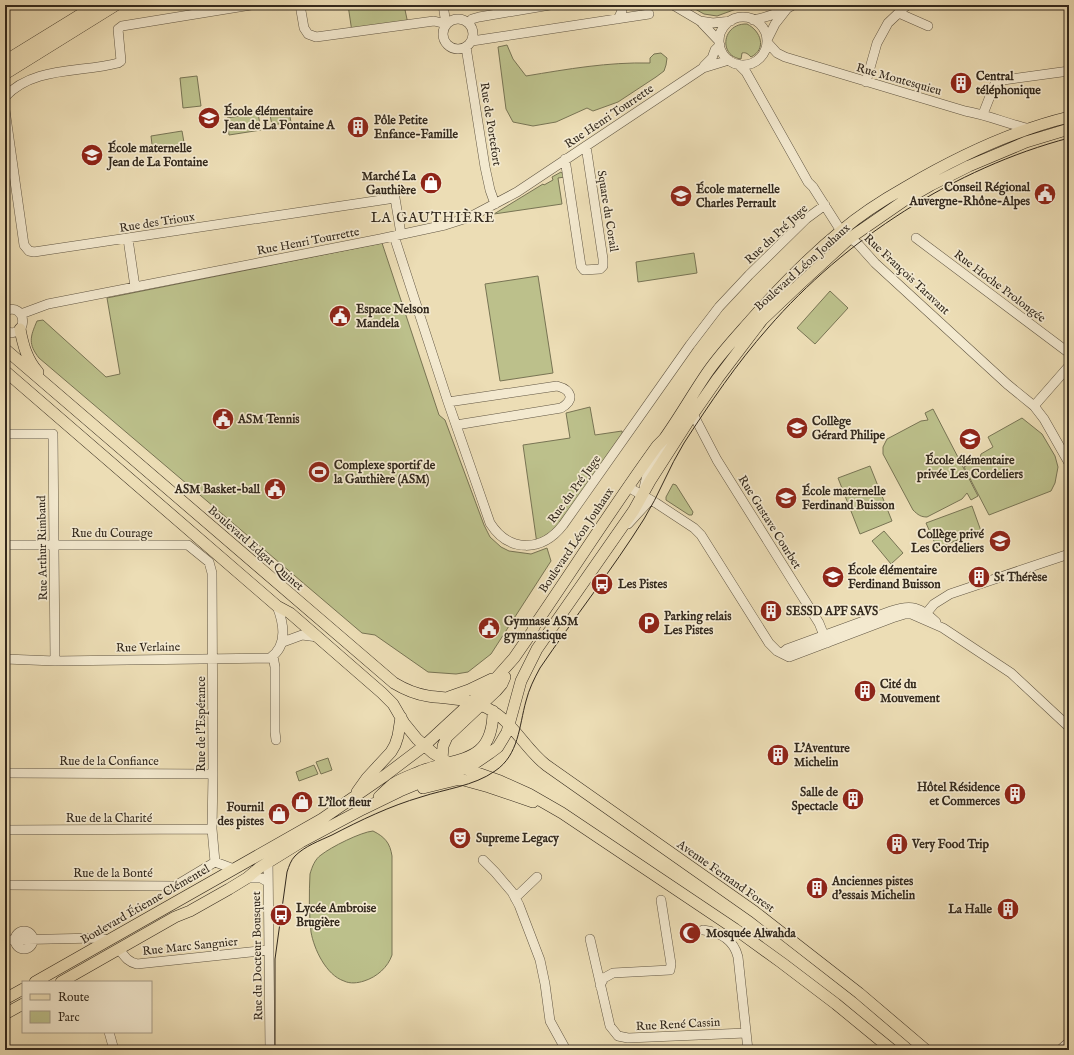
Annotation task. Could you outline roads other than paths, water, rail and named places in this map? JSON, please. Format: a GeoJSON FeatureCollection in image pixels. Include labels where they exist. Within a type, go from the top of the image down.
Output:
{"type":"FeatureCollection","features":[{"type":"Feature","properties":{"kind":"main road"},"geometry":{"type":"LineString","coordinates":[[5,61],[96,5]]}},
{"type":"Feature","properties":{"kind":"main road"},"geometry":{"type":"LineString","coordinates":[[5,74],[116,5]]}},
{"type":"Feature","properties":{"kind":"main road","name":"Boulevard Léon Jouhaux"},"geometry":{"type":"LineString","coordinates":[[514,658],[628,487],[664,439],[707,373],[730,344],[791,275],[841,231],[876,205],[935,170],[983,147],[1030,128],[1069,117]]}},
{"type":"Feature","properties":{"kind":"main road","name":"Boulevard Léon Jouhaux"},"geometry":{"type":"LineString","coordinates":[[403,789],[478,762],[498,747],[504,739],[510,725],[516,697],[525,671],[537,649],[616,536],[647,497],[650,481],[693,414],[762,320],[850,238],[904,200],[969,166],[1026,142],[1069,129]]}},
{"type":"Feature","properties":{"kind":"main road"},"geometry":{"type":"LineString","coordinates":[[20,329],[24,348],[33,366],[60,396]]}},
{"type":"Feature","properties":{"kind":"main road","name":"Boulevard Edgar Quinet"},"geometry":{"type":"LineString","coordinates":[[5,350],[394,683],[416,694],[477,704],[493,711],[510,725]]}},
{"type":"Feature","properties":{"kind":"main road"},"geometry":{"type":"LineString","coordinates":[[5,371],[277,606],[290,614],[318,637],[382,693],[393,704],[409,730],[424,746],[446,761],[513,786],[548,804],[741,934],[836,1004],[892,1050]]}},
{"type":"Feature","properties":{"kind":"main road"},"geometry":{"type":"LineString","coordinates":[[446,761],[443,746],[447,737],[477,704],[514,658]]}},
{"type":"Feature","properties":{"kind":"main road"},"geometry":{"type":"LineString","coordinates":[[477,704],[502,684],[514,658]]}},
{"type":"Feature","properties":{"kind":"main road"},"geometry":{"type":"LineString","coordinates":[[447,698],[469,690],[500,675]]}},
{"type":"Feature","properties":{"kind":"main road","name":"Boulevard Étienne Clémentel"},"geometry":{"type":"LineString","coordinates":[[37,981],[322,819],[383,777],[477,704]]}},
{"type":"Feature","properties":{"kind":"main road"},"geometry":{"type":"LineString","coordinates":[[369,806],[393,784],[446,761],[473,755],[486,744],[491,733],[493,711]]}},
{"type":"Feature","properties":{"kind":"main road"},"geometry":{"type":"LineString","coordinates":[[353,797],[367,778],[391,752],[398,736],[400,717]]}},
{"type":"Feature","properties":{"kind":"main road","name":"Avenue Fernand Forest"},"geometry":{"type":"LineString","coordinates":[[510,725],[533,754],[546,765],[755,912],[859,993],[926,1050]]}},
{"type":"Feature","properties":{"kind":"main road"},"geometry":{"type":"LineString","coordinates":[[63,981],[247,878],[267,863],[301,842],[403,789],[424,788],[460,779],[531,801],[548,804]]}},
{"type":"Feature","properties":{"kind":"main road"},"geometry":{"type":"LineString","coordinates":[[5,999],[22,990]]}},
{"type":"Feature","properties":{"kind":"main road"},"geometry":{"type":"LineString","coordinates":[[5,1014],[22,1005]]}},
{"type":"Feature","properties":{"kind":"street"},"geometry":{"type":"LineString","coordinates":[[5,97],[11,90],[36,76],[118,63],[121,61],[118,29],[122,26],[251,5]]}},
{"type":"Feature","properties":{"kind":"street"},"geometry":{"type":"LineString","coordinates":[[300,5],[304,28],[308,34],[316,37],[434,21],[446,24],[460,18],[469,23],[474,32],[469,44]]}},
{"type":"Feature","properties":{"kind":"street"},"geometry":{"type":"LineString","coordinates":[[443,5],[446,24],[443,33],[445,43],[453,49],[462,49],[469,44],[649,14]]}},
{"type":"Feature","properties":{"kind":"street"},"geometry":{"type":"LineString","coordinates":[[469,23],[472,19],[479,17],[550,5]]}},
{"type":"Feature","properties":{"kind":"street"},"geometry":{"type":"LineString","coordinates":[[618,19],[622,11],[620,5]]}},
{"type":"Feature","properties":{"kind":"street"},"geometry":{"type":"LineString","coordinates":[[673,5],[700,22],[714,34],[723,54],[733,62]]}},
{"type":"Feature","properties":{"kind":"street"},"geometry":{"type":"LineString","coordinates":[[753,20],[769,16],[789,8]]}},
{"type":"Feature","properties":{"kind":"street"},"geometry":{"type":"LineString","coordinates":[[703,68],[733,62],[747,65],[756,62],[763,55],[767,41],[775,24],[789,8]]}},
{"type":"Feature","properties":{"kind":"street"},"geometry":{"type":"LineString","coordinates":[[904,8],[903,15],[928,26]]}},
{"type":"Feature","properties":{"kind":"street"},"geometry":{"type":"LineString","coordinates":[[866,82],[878,43],[888,23],[904,8]]}},
{"type":"Feature","properties":{"kind":"street"},"geometry":{"type":"LineString","coordinates":[[700,22],[713,23],[731,21],[739,18],[749,18],[757,22],[763,29],[767,41]]}},
{"type":"Feature","properties":{"kind":"street"},"geometry":{"type":"LineString","coordinates":[[703,68],[712,58],[724,27],[731,21]]}},
{"type":"Feature","properties":{"kind":"street","name":"Rue Montesquieu"},"geometry":{"type":"LineString","coordinates":[[767,41],[777,53],[785,57],[965,111],[983,114],[1010,124],[1030,128]]}},
{"type":"Feature","properties":{"kind":"street","name":"Rue de Portefort"},"geometry":{"type":"LineString","coordinates":[[469,44],[485,168],[495,204]]}},
{"type":"Feature","properties":{"kind":"street","name":"Rue François Taravant"},"geometry":{"type":"LineString","coordinates":[[733,62],[746,72],[808,182],[813,187],[841,231],[858,244],[875,263],[1034,406],[1044,419],[1069,463]]}},
{"type":"Feature","properties":{"kind":"street","name":"Rue Henri Tourrette"},"geometry":{"type":"LineString","coordinates":[[21,314],[48,304],[398,235],[446,225],[470,217],[517,192],[703,68]]}},
{"type":"Feature","properties":{"kind":"street"},"geometry":{"type":"LineString","coordinates":[[983,114],[996,81],[1069,72]]}},
{"type":"Feature","properties":{"kind":"street","name":"Rue des Trioux"},"geometry":{"type":"LineString","coordinates":[[5,110],[8,148],[24,245],[29,251],[34,252],[128,239],[395,198],[398,235]]}},
{"type":"Feature","properties":{"kind":"street","name":"Square du Corail"},"geometry":{"type":"LineString","coordinates":[[565,159],[581,266],[584,270],[600,269],[603,266],[603,259],[586,146]]}},
{"type":"Feature","properties":{"kind":"street","name":"Rue du Pré Juge"},"geometry":{"type":"LineString","coordinates":[[398,235],[448,402],[484,509],[495,531],[508,541],[522,546],[535,545],[548,540],[563,525],[690,345],[718,309],[749,275],[806,219],[825,205]]}},
{"type":"Feature","properties":{"kind":"street","name":"Rue Hoche Prolongée"},"geometry":{"type":"LineString","coordinates":[[916,238],[1069,353]]}},
{"type":"Feature","properties":{"kind":"street"},"geometry":{"type":"LineString","coordinates":[[128,239],[136,287]]}},
{"type":"Feature","properties":{"kind":"street"},"geometry":{"type":"LineString","coordinates":[[5,311],[11,309],[15,310],[21,314],[23,322],[20,329],[14,333],[5,331]]}},
{"type":"Feature","properties":{"kind":"street"},"geometry":{"type":"LineString","coordinates":[[1034,406],[1069,366]]}},
{"type":"Feature","properties":{"kind":"street"},"geometry":{"type":"LineString","coordinates":[[448,402],[557,386],[567,390],[570,394],[568,404],[561,408],[456,425]]}},
{"type":"Feature","properties":{"kind":"street","name":"Rue Gustave Courbet"},"geometry":{"type":"LineString","coordinates":[[693,414],[717,460],[819,623],[825,639]]}},
{"type":"Feature","properties":{"kind":"street","name":"Rue Arthur Rimbaud"},"geometry":{"type":"LineString","coordinates":[[5,434],[53,434],[55,661]]}},
{"type":"Feature","properties":{"kind":"street","name":"Boulevard Léon Jouhaux"},"geometry":{"type":"LineString","coordinates":[[647,497],[647,475],[663,448],[664,439]]}},
{"type":"Feature","properties":{"kind":"street"},"geometry":{"type":"LineString","coordinates":[[628,487],[647,497],[689,525],[701,535],[774,649],[789,657],[825,639],[896,609],[909,607],[915,608],[924,616],[1010,673],[1069,727]]}},
{"type":"Feature","properties":{"kind":"street","name":"Rue du Courage"},"geometry":{"type":"LineString","coordinates":[[5,545],[188,545],[206,559],[211,566]]}},
{"type":"Feature","properties":{"kind":"street"},"geometry":{"type":"LineString","coordinates":[[924,616],[937,601],[950,594],[1069,554]]}},
{"type":"Feature","properties":{"kind":"street","name":"Rue de l'Espérance"},"geometry":{"type":"LineString","coordinates":[[211,566],[213,774],[212,829],[215,862]]}},
{"type":"Feature","properties":{"kind":"street"},"geometry":{"type":"LineString","coordinates":[[277,606],[283,624],[283,642]]}},
{"type":"Feature","properties":{"kind":"street"},"geometry":{"type":"LineString","coordinates":[[276,740],[274,732],[275,667],[273,656],[283,642],[302,635],[318,637]]}},
{"type":"Feature","properties":{"kind":"street","name":"Rue Verlaine"},"geometry":{"type":"LineString","coordinates":[[5,659],[55,661],[212,658],[266,659],[273,656]]}},
{"type":"Feature","properties":{"kind":"street"},"geometry":{"type":"LineString","coordinates":[[5,659],[5,684]]}},
{"type":"Feature","properties":{"kind":"street","name":"Rue de la Confiance"},"geometry":{"type":"LineString","coordinates":[[5,773],[213,774]]}},
{"type":"Feature","properties":{"kind":"street","name":"Rue de la Charité"},"geometry":{"type":"LineString","coordinates":[[5,830],[212,829]]}},
{"type":"Feature","properties":{"kind":"street"},"geometry":{"type":"LineString","coordinates":[[267,863],[269,850]]}},
{"type":"Feature","properties":{"kind":"street"},"geometry":{"type":"LineString","coordinates":[[483,860],[495,872],[515,898],[540,960],[550,1021],[566,1050]]}},
{"type":"Feature","properties":{"kind":"street"},"geometry":{"type":"LineString","coordinates":[[215,862],[234,869]]}},
{"type":"Feature","properties":{"kind":"street","name":"Rue de la Bonté"},"geometry":{"type":"LineString","coordinates":[[5,885],[175,886],[215,862]]}},
{"type":"Feature","properties":{"kind":"street","name":"Rue du Docteur Bousquet"},"geometry":{"type":"LineString","coordinates":[[267,863],[270,1050]]}},
{"type":"Feature","properties":{"kind":"street"},"geometry":{"type":"LineString","coordinates":[[515,898],[537,877]]}},
{"type":"Feature","properties":{"kind":"street"},"geometry":{"type":"LineString","coordinates":[[247,878],[261,878],[268,882]]}},
{"type":"Feature","properties":{"kind":"street"},"geometry":{"type":"LineString","coordinates":[[600,985],[604,978],[613,973],[670,970],[671,964],[661,900]]}},
{"type":"Feature","properties":{"kind":"street"},"geometry":{"type":"LineString","coordinates":[[703,930],[722,935],[733,943],[737,950],[748,1050]]}},
{"type":"Feature","properties":{"kind":"street"},"geometry":{"type":"LineString","coordinates":[[5,940],[98,938],[109,940]]}},
{"type":"Feature","properties":{"kind":"street","name":"Rue René Cassin"},"geometry":{"type":"LineString","coordinates":[[590,939],[610,1026],[618,1036],[628,1038],[746,1033]]}},
{"type":"Feature","properties":{"kind":"street","name":"Rue Marc Sangnier"},"geometry":{"type":"LineString","coordinates":[[119,949],[127,960],[138,964],[269,950]]}},
{"type":"Feature","properties":{"kind":"street"},"geometry":{"type":"LineString","coordinates":[[109,1033],[114,1050]]}},
{"type":"Feature","properties":{"kind":"street"},"geometry":{"type":"LineString","coordinates":[[1060,1050],[1069,1042]]}},
{"type":"Feature","properties":{"kind":"tram line"},"geometry":{"type":"LineString","coordinates":[[275,1050],[275,959],[287,872],[290,863],[299,852],[312,844],[354,824],[398,805],[478,780],[495,771],[503,764],[514,748],[529,692],[540,668],[619,557],[644,519],[684,443],[704,413],[735,369],[768,328],[798,296],[831,265],[867,237],[905,211],[944,188],[985,168],[1026,151],[1069,138]]}},
{"type":"Feature","properties":{"kind":"place","name":"Central téléphonique"},"geometry":{"type":"Point","coordinates":[961,83]}},
{"type":"Feature","properties":{"kind":"place","name":"École élémentaire Jean de La Fontaine A"},"geometry":{"type":"Point","coordinates":[209,118]}},
{"type":"Feature","properties":{"kind":"place","name":"Pôle Petite Enfance-Famille"},"geometry":{"type":"Point","coordinates":[358,127]}},
{"type":"Feature","properties":{"kind":"place","name":"École maternelle Jean de La Fontaine"},"geometry":{"type":"Point","coordinates":[92,155]}},
{"type":"Feature","properties":{"kind":"place","name":"Marché La Gauthière"},"geometry":{"type":"Point","coordinates":[431,183]}},
{"type":"Feature","properties":{"kind":"place","name":"Conseil Régional Auvergne-Rhône-Alpes"},"geometry":{"type":"Point","coordinates":[1045,194]}},
{"type":"Feature","properties":{"kind":"place","name":"École maternelle Charles Perrault"},"geometry":{"type":"Point","coordinates":[681,196]}},
{"type":"Feature","properties":{"kind":"place","name":"Espace Nelson Mandela"},"geometry":{"type":"Point","coordinates":[340,316]}},
{"type":"Feature","properties":{"kind":"place","name":"ASM Tennis"},"geometry":{"type":"Point","coordinates":[223,419]}},
{"type":"Feature","properties":{"kind":"place","name":"Collège Gérard Philipe"},"geometry":{"type":"Point","coordinates":[797,428]}},
{"type":"Feature","properties":{"kind":"place","name":"École élémentaire privée Les Cordeliers"},"geometry":{"type":"Point","coordinates":[970,439]}},
{"type":"Feature","properties":{"kind":"place","name":"Complexe sportif de la Gauthière (ASM)"},"geometry":{"type":"Point","coordinates":[319,472]}},
{"type":"Feature","properties":{"kind":"place","name":"ASM Basket-ball"},"geometry":{"type":"Point","coordinates":[275,489]}},
{"type":"Feature","properties":{"kind":"place","name":"École maternelle Ferdinand Buisson"},"geometry":{"type":"Point","coordinates":[786,498]}},
{"type":"Feature","properties":{"kind":"place","name":"Collège privé Les Cordeliers"},"geometry":{"type":"Point","coordinates":[1000,541]}},
{"type":"Feature","properties":{"kind":"place","name":"École élémentaire Ferdinand Buisson"},"geometry":{"type":"Point","coordinates":[833,577]}},
{"type":"Feature","properties":{"kind":"place","name":"St Thérèse"},"geometry":{"type":"Point","coordinates":[979,577]}},
{"type":"Feature","properties":{"kind":"place","name":"Les Pistes"},"geometry":{"type":"Point","coordinates":[602,584]}},
{"type":"Feature","properties":{"kind":"place","name":"SESSD APF SAVS"},"geometry":{"type":"Point","coordinates":[771,611]}},
{"type":"Feature","properties":{"kind":"place","name":"Parking relais Les Pistes"},"geometry":{"type":"Point","coordinates":[649,623]}},
{"type":"Feature","properties":{"kind":"place","name":"Gymnase ASM gymnastique"},"geometry":{"type":"Point","coordinates":[489,628]}},
{"type":"Feature","properties":{"kind":"place","name":"Cité du Mouvement"},"geometry":{"type":"Point","coordinates":[865,691]}},
{"type":"Feature","properties":{"kind":"place","name":"L'Aventure Michelin"},"geometry":{"type":"Point","coordinates":[778,755]}},
{"type":"Feature","properties":{"kind":"place","name":"Hôtel Résidence et Commerces"},"geometry":{"type":"Point","coordinates":[1015,794]}},
{"type":"Feature","properties":{"kind":"place","name":"Salle de Spectacle"},"geometry":{"type":"Point","coordinates":[853,799]}},
{"type":"Feature","properties":{"kind":"place","name":"L'îlot fleur"},"geometry":{"type":"Point","coordinates":[302,802]}},
{"type":"Feature","properties":{"kind":"place","name":"Fournil des pistes"},"geometry":{"type":"Point","coordinates":[279,814]}},
{"type":"Feature","properties":{"kind":"place","name":"Supreme Legacy"},"geometry":{"type":"Point","coordinates":[460,838]}},
{"type":"Feature","properties":{"kind":"place","name":"Very Food Trip"},"geometry":{"type":"Point","coordinates":[897,844]}},
{"type":"Feature","properties":{"kind":"place","name":"Anciennes pistes d'essais Michelin"},"geometry":{"type":"Point","coordinates":[817,888]}},
{"type":"Feature","properties":{"kind":"place","name":"La Halle"},"geometry":{"type":"Point","coordinates":[1008,909]}},
{"type":"Feature","properties":{"kind":"place","name":"Lycée Ambroise Brugière"},"geometry":{"type":"Point","coordinates":[281,915]}},
{"type":"Feature","properties":{"kind":"place","name":"Mosquée Alwahda"},"geometry":{"type":"Point","coordinates":[690,933]}},
{"type":"Feature","properties":{"kind":"district","name":"LA GAUTHIÈRE"},"geometry":{"type":"Point","coordinates":[433,217]}}]}
